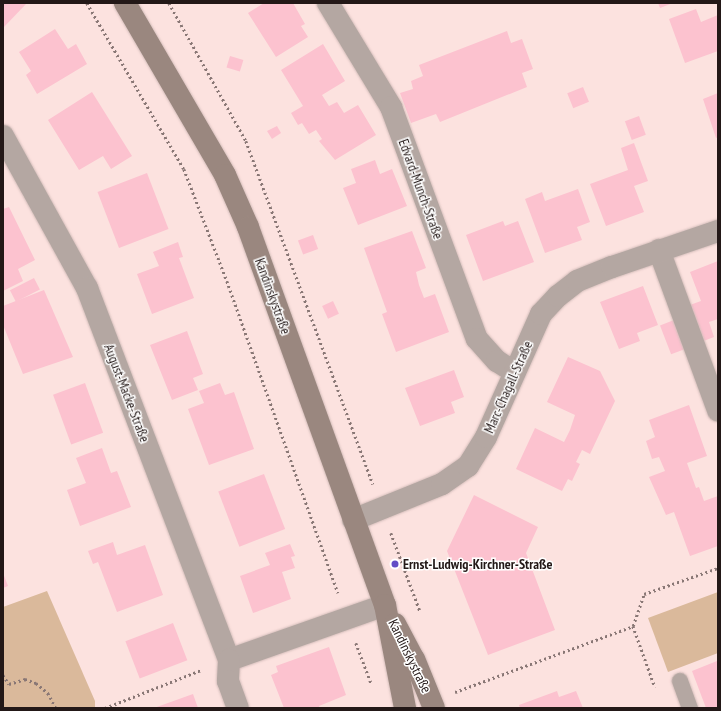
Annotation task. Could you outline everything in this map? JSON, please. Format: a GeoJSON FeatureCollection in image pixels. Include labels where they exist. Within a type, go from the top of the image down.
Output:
{"type":"FeatureCollection","features":[{"type":"Feature","properties":{"kind":"street","name":"Kandinskystraße"},"geometry":{"type":"LineString","coordinates":[[125,3],[225,174],[248,226],[385,605],[414,659],[434,708]]}},
{"type":"Feature","properties":{"kind":"street","name":"Edvard-Munch-Straße"},"geometry":{"type":"LineString","coordinates":[[328,3],[391,107],[477,339],[497,360],[514,372]]}},
{"type":"Feature","properties":{"kind":"street","name":"August-Macke-Straße"},"geometry":{"type":"LineString","coordinates":[[3,136],[86,288],[229,660],[228,681],[238,708]]}},
{"type":"Feature","properties":{"kind":"street","name":"Marc-Chagall-Straße"},"geometry":{"type":"LineString","coordinates":[[353,520],[442,484],[468,466],[486,437],[541,314],[558,296],[577,281],[659,250],[718,231]]}},
{"type":"Feature","properties":{"kind":"street"},"geometry":{"type":"LineString","coordinates":[[659,250],[718,410]]}},
{"type":"Feature","properties":{"kind":"street"},"geometry":{"type":"LineString","coordinates":[[229,660],[346,617],[385,605]]}},
{"type":"Feature","properties":{"kind":"street","name":"Kandinskystraße"},"geometry":{"type":"LineString","coordinates":[[385,605],[405,708]]}},
{"type":"Feature","properties":{"kind":"lane"},"geometry":{"type":"LineString","coordinates":[[680,681],[690,708]]}},
{"type":"Feature","properties":{"kind":"path"},"geometry":{"type":"LineString","coordinates":[[87,3],[184,169],[227,281],[372,687]]}},
{"type":"Feature","properties":{"kind":"path"},"geometry":{"type":"LineString","coordinates":[[656,689],[633,626],[644,594],[718,568]]}},
{"type":"Feature","properties":{"kind":"path"},"geometry":{"type":"LineString","coordinates":[[451,693],[633,626]]}},
{"type":"Feature","properties":{"kind":"path"},"geometry":{"type":"LineString","coordinates":[[105,708],[194,673]]}},
{"type":"Feature","properties":{"kind":"path"},"geometry":{"type":"LineString","coordinates":[[3,675],[9,684],[24,680],[36,683],[48,693],[56,708]]}},
{"type":"Feature","properties":{"kind":"shaded area"},"geometry":{"type":"Polygon","coordinates":[[[47,591],[95,701],[95,708],[3,708],[3,607],[47,591]]]}},
{"type":"Feature","properties":{"kind":"shaded area"},"geometry":{"type":"Polygon","coordinates":[[[718,592],[718,653],[668,672],[648,618],[718,592]]]}},
{"type":"Feature","properties":{"kind":"building"},"geometry":{"type":"Polygon","coordinates":[[[3,3],[27,3],[3,28],[3,3]]]}},
{"type":"Feature","properties":{"kind":"building"},"geometry":{"type":"Polygon","coordinates":[[[264,3],[293,3],[305,24],[301,26],[308,37],[276,57],[248,13],[264,3]]]}},
{"type":"Feature","properties":{"kind":"building"},"geometry":{"type":"Polygon","coordinates":[[[658,3],[673,3],[660,8],[658,3]]]}},
{"type":"Feature","properties":{"kind":"building"},"geometry":{"type":"Polygon","coordinates":[[[696,9],[701,22],[718,15],[718,51],[685,63],[669,19],[696,9]]]}},
{"type":"Feature","properties":{"kind":"building"},"geometry":{"type":"Polygon","coordinates":[[[55,29],[68,49],[76,44],[87,64],[37,94],[26,75],[31,71],[19,52],[55,29]]]}},
{"type":"Feature","properties":{"kind":"building"},"geometry":{"type":"Polygon","coordinates":[[[507,31],[511,43],[522,39],[533,69],[522,73],[527,87],[440,122],[436,114],[411,123],[400,93],[413,89],[411,81],[423,76],[419,65],[507,31]]]}},
{"type":"Feature","properties":{"kind":"building"},"geometry":{"type":"Polygon","coordinates":[[[323,44],[345,81],[322,95],[329,106],[337,102],[344,113],[358,105],[376,135],[335,160],[319,141],[322,139],[316,130],[309,134],[302,123],[298,125],[291,113],[303,106],[281,70],[323,44]]]}},
{"type":"Feature","properties":{"kind":"building"},"geometry":{"type":"Polygon","coordinates":[[[230,56],[243,60],[240,72],[226,67],[230,56]]]}},
{"type":"Feature","properties":{"kind":"building"},"geometry":{"type":"Polygon","coordinates":[[[583,87],[589,102],[573,108],[567,93],[583,87]]]}},
{"type":"Feature","properties":{"kind":"building"},"geometry":{"type":"Polygon","coordinates":[[[92,92],[132,156],[111,169],[103,156],[79,170],[48,120],[92,92]]]}},
{"type":"Feature","properties":{"kind":"building"},"geometry":{"type":"Polygon","coordinates":[[[718,93],[718,137],[716,138],[703,99],[718,93]]]}},
{"type":"Feature","properties":{"kind":"building"},"geometry":{"type":"Polygon","coordinates":[[[639,116],[646,135],[632,140],[625,121],[639,116]]]}},
{"type":"Feature","properties":{"kind":"building"},"geometry":{"type":"Polygon","coordinates":[[[277,126],[281,133],[272,139],[267,131],[277,126]]]}},
{"type":"Feature","properties":{"kind":"building"},"geometry":{"type":"Polygon","coordinates":[[[634,143],[648,181],[634,186],[644,212],[606,226],[590,184],[628,170],[621,148],[634,143]]]}},
{"type":"Feature","properties":{"kind":"building"},"geometry":{"type":"Polygon","coordinates":[[[375,160],[380,174],[392,169],[407,206],[358,225],[343,188],[356,183],[351,169],[375,160]]]}},
{"type":"Feature","properties":{"kind":"building"},"geometry":{"type":"Polygon","coordinates":[[[147,173],[169,229],[119,248],[98,192],[147,173]]]}},
{"type":"Feature","properties":{"kind":"building"},"geometry":{"type":"Polygon","coordinates":[[[578,189],[590,222],[577,227],[582,240],[545,253],[525,199],[542,192],[545,201],[578,189]]]}},
{"type":"Feature","properties":{"kind":"building"},"geometry":{"type":"Polygon","coordinates":[[[9,207],[35,260],[18,269],[23,281],[3,291],[3,209],[9,207]]]}},
{"type":"Feature","properties":{"kind":"building"},"geometry":{"type":"Polygon","coordinates":[[[503,221],[505,226],[518,221],[534,262],[483,281],[466,235],[503,221]]]}},
{"type":"Feature","properties":{"kind":"building"},"geometry":{"type":"Polygon","coordinates":[[[412,231],[426,268],[416,272],[419,285],[424,298],[435,294],[449,332],[396,352],[382,314],[387,312],[364,248],[412,231]]]}},
{"type":"Feature","properties":{"kind":"building"},"geometry":{"type":"Polygon","coordinates":[[[313,235],[318,249],[303,255],[298,240],[313,235]]]}},
{"type":"Feature","properties":{"kind":"building"},"geometry":{"type":"Polygon","coordinates":[[[178,242],[183,257],[179,258],[194,298],[152,314],[137,274],[159,266],[153,252],[178,242]]]}},
{"type":"Feature","properties":{"kind":"building"},"geometry":{"type":"Polygon","coordinates":[[[718,261],[718,319],[709,322],[714,337],[701,342],[687,306],[701,301],[690,272],[718,261]]]}},
{"type":"Feature","properties":{"kind":"building"},"geometry":{"type":"Polygon","coordinates":[[[34,278],[40,290],[16,302],[10,290],[34,278]]]}},
{"type":"Feature","properties":{"kind":"building"},"geometry":{"type":"Polygon","coordinates":[[[643,286],[658,325],[637,333],[640,341],[619,349],[600,302],[643,286]]]}},
{"type":"Feature","properties":{"kind":"building"},"geometry":{"type":"Polygon","coordinates":[[[44,290],[73,357],[23,374],[3,325],[3,306],[44,290]]]}},
{"type":"Feature","properties":{"kind":"building"},"geometry":{"type":"Polygon","coordinates":[[[333,301],[339,314],[328,319],[322,306],[333,301]]]}},
{"type":"Feature","properties":{"kind":"building"},"geometry":{"type":"Polygon","coordinates":[[[674,320],[685,349],[671,354],[660,325],[674,320]]]}},
{"type":"Feature","properties":{"kind":"building"},"geometry":{"type":"Polygon","coordinates":[[[187,331],[203,374],[193,378],[198,390],[172,400],[150,345],[187,331]]]}},
{"type":"Feature","properties":{"kind":"building"},"geometry":{"type":"Polygon","coordinates":[[[568,357],[600,371],[615,401],[590,454],[582,450],[576,462],[580,464],[572,481],[568,479],[562,491],[516,469],[535,428],[564,442],[570,430],[575,415],[547,402],[568,357]]]}},
{"type":"Feature","properties":{"kind":"building"},"geometry":{"type":"Polygon","coordinates":[[[454,370],[464,397],[451,402],[455,413],[420,426],[405,388],[454,370]]]}},
{"type":"Feature","properties":{"kind":"building"},"geometry":{"type":"Polygon","coordinates":[[[85,383],[103,433],[71,444],[53,395],[85,383]]]}},
{"type":"Feature","properties":{"kind":"building"},"geometry":{"type":"Polygon","coordinates":[[[220,383],[225,395],[234,392],[254,449],[209,465],[188,409],[204,403],[199,391],[220,383]]]}},
{"type":"Feature","properties":{"kind":"building"},"geometry":{"type":"Polygon","coordinates":[[[689,405],[707,456],[687,463],[696,488],[699,487],[704,501],[718,496],[718,546],[690,556],[674,512],[666,515],[649,477],[665,471],[659,457],[652,459],[646,441],[655,437],[649,420],[689,405]]]}},
{"type":"Feature","properties":{"kind":"building"},"geometry":{"type":"Polygon","coordinates":[[[102,448],[111,473],[117,471],[131,507],[80,526],[67,490],[86,483],[76,458],[102,448]]]}},
{"type":"Feature","properties":{"kind":"building"},"geometry":{"type":"Polygon","coordinates":[[[264,474],[285,529],[239,547],[218,492],[264,474]]]}},
{"type":"Feature","properties":{"kind":"building"},"geometry":{"type":"Polygon","coordinates":[[[474,495],[538,527],[526,553],[555,630],[488,655],[447,551],[474,495]]]}},
{"type":"Feature","properties":{"kind":"building"},"geometry":{"type":"Polygon","coordinates":[[[113,542],[117,555],[145,545],[163,595],[117,612],[98,562],[93,564],[88,551],[113,542]]]}},
{"type":"Feature","properties":{"kind":"building"},"geometry":{"type":"Polygon","coordinates":[[[290,544],[295,556],[291,557],[295,568],[282,572],[291,599],[253,613],[240,576],[270,565],[265,553],[290,544]]]}},
{"type":"Feature","properties":{"kind":"building"},"geometry":{"type":"Polygon","coordinates":[[[3,573],[8,586],[3,588],[3,573]]]}},
{"type":"Feature","properties":{"kind":"building"},"geometry":{"type":"Polygon","coordinates":[[[173,623],[187,660],[140,679],[125,641],[173,623]]]}},
{"type":"Feature","properties":{"kind":"building"},"geometry":{"type":"Polygon","coordinates":[[[329,647],[346,695],[319,706],[320,708],[284,708],[271,675],[278,672],[276,666],[329,647]]]}},
{"type":"Feature","properties":{"kind":"building"},"geometry":{"type":"Polygon","coordinates":[[[717,661],[718,708],[706,708],[692,671],[717,661]]]}},
{"type":"Feature","properties":{"kind":"building"},"geometry":{"type":"Polygon","coordinates":[[[557,691],[559,697],[576,691],[583,708],[520,708],[519,705],[557,691]]]}},
{"type":"Feature","properties":{"kind":"building"},"geometry":{"type":"Polygon","coordinates":[[[193,694],[198,708],[154,708],[193,694]]]}},
{"type":"Feature","properties":{"kind":"place","name":"Ernst-Ludwig-Kirchner-Straße"},"geometry":{"type":"Point","coordinates":[395,564]}}]}
